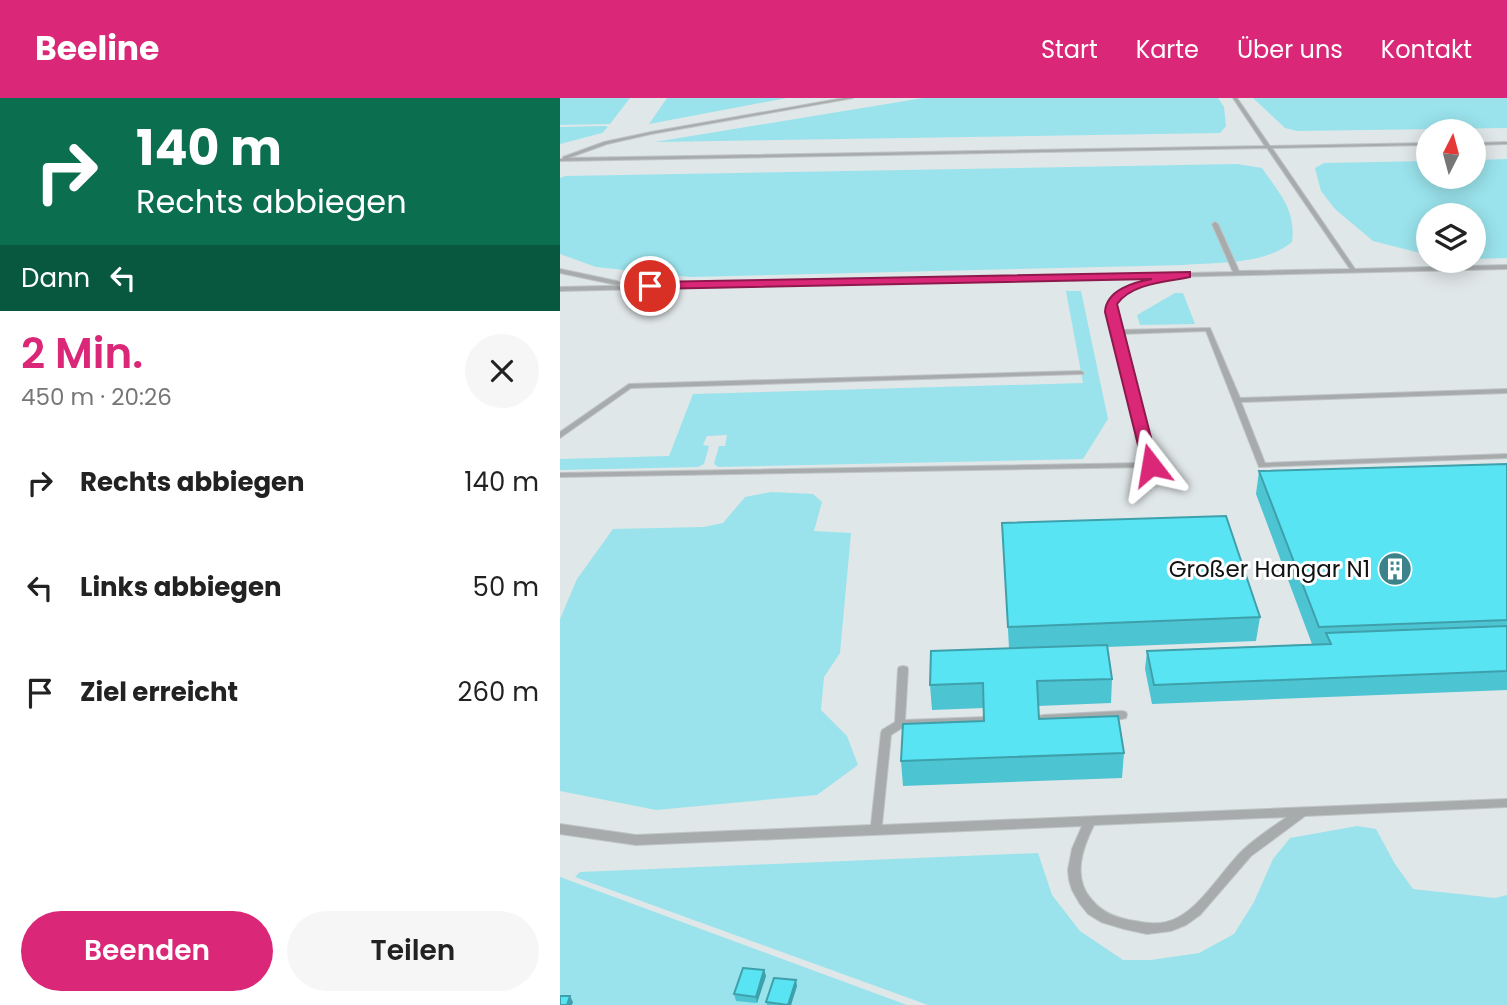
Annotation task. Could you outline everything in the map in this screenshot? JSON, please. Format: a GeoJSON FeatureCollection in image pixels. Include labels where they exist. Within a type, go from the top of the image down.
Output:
{"type":"FeatureCollection","features":[{"type":"Feature","properties":{"kind":"lane"},"geometry":{"type":"LineString","coordinates":[[560,160],[606,143],[642,135],[851,98]]}},
{"type":"Feature","properties":{"kind":"lane"},"geometry":{"type":"LineString","coordinates":[[1235,98],[1354,271]]}},
{"type":"Feature","properties":{"kind":"lane"},"geometry":{"type":"LineString","coordinates":[[1486,144],[1507,143]]}},
{"type":"Feature","properties":{"kind":"lane"},"geometry":{"type":"LineString","coordinates":[[560,160],[1416,144]]}},
{"type":"Feature","properties":{"kind":"lane"},"geometry":{"type":"LineString","coordinates":[[1216,224],[1237,274]]}},
{"type":"Feature","properties":{"kind":"lane"},"geometry":{"type":"LineString","coordinates":[[560,289],[1507,267]]}},
{"type":"Feature","properties":{"kind":"lane"},"geometry":{"type":"LineString","coordinates":[[560,271],[612,282],[668,286]]}},
{"type":"Feature","properties":{"kind":"lane"},"geometry":{"type":"LineString","coordinates":[[560,475],[1151,465],[1111,304],[1116,296],[1155,279],[1186,275]]}},
{"type":"Feature","properties":{"kind":"lane"},"geometry":{"type":"LineString","coordinates":[[1116,332],[1208,329],[1262,465],[1507,456]]}},
{"type":"Feature","properties":{"kind":"lane"},"geometry":{"type":"LineString","coordinates":[[560,436],[629,386],[1082,373]]}},
{"type":"Feature","properties":{"kind":"lane"},"geometry":{"type":"LineString","coordinates":[[1237,400],[1507,391]]}},
{"type":"Feature","properties":{"kind":"lane"},"geometry":{"type":"LineString","coordinates":[[900,724],[903,669]]}},
{"type":"Feature","properties":{"kind":"lane"},"geometry":{"type":"LineString","coordinates":[[1038,719],[1122,715]]}},
{"type":"Feature","properties":{"kind":"lane"},"geometry":{"type":"LineString","coordinates":[[876,829],[886,733],[900,724],[985,721]]}},
{"type":"Feature","properties":{"kind":"lane"},"geometry":{"type":"LineString","coordinates":[[560,829],[636,839],[1507,803]]}},
{"type":"Feature","properties":{"kind":"lane"},"geometry":{"type":"LineString","coordinates":[[1091,820],[1078,842],[1073,863],[1079,893],[1096,915],[1143,930],[1179,926],[1215,892],[1247,853],[1303,811]]}},
{"type":"Feature","properties":{"kind":"shaded area"},"geometry":{"type":"Polygon","coordinates":[[[560,98],[630,98],[610,124],[560,125],[560,98]]]}},
{"type":"Feature","properties":{"kind":"shaded area"},"geometry":{"type":"Polygon","coordinates":[[[667,98],[787,98],[649,124],[667,98]]]}},
{"type":"Feature","properties":{"kind":"shaded area"},"geometry":{"type":"Polygon","coordinates":[[[923,98],[1218,98],[1224,107],[1226,126],[1220,133],[655,142],[923,98]]]}},
{"type":"Feature","properties":{"kind":"shaded area"},"geometry":{"type":"Polygon","coordinates":[[[1253,98],[1507,98],[1507,128],[1486,128],[1486,119],[1416,119],[1416,129],[1297,131],[1285,128],[1253,98]]]}},
{"type":"Feature","properties":{"kind":"shaded area"},"geometry":{"type":"Polygon","coordinates":[[[560,127],[608,127],[602,133],[560,144],[560,127]]]}},
{"type":"Feature","properties":{"kind":"shaded area"},"geometry":{"type":"Polygon","coordinates":[[[1507,159],[1507,258],[1486,259],[1486,203],[1416,203],[1416,252],[1373,241],[1335,209],[1321,191],[1315,168],[1324,163],[1416,161],[1416,189],[1486,189],[1486,160],[1507,159]]]}},
{"type":"Feature","properties":{"kind":"shaded area"},"geometry":{"type":"Polygon","coordinates":[[[1237,164],[1262,168],[1280,194],[1292,221],[1292,242],[1255,259],[1184,265],[690,277],[596,267],[560,254],[560,178],[565,176],[1237,164]]]}},
{"type":"Feature","properties":{"kind":"shaded area"},"geometry":{"type":"Polygon","coordinates":[[[1066,291],[1081,291],[1108,419],[1083,459],[718,467],[714,464],[719,446],[725,446],[727,435],[707,436],[703,445],[709,446],[704,464],[698,467],[560,470],[560,459],[669,456],[693,394],[1083,383],[1066,291]]]}},
{"type":"Feature","properties":{"kind":"shaded area"},"geometry":{"type":"Polygon","coordinates":[[[1175,293],[1183,293],[1195,324],[1140,325],[1137,315],[1175,293]]]}},
{"type":"Feature","properties":{"kind":"shaded area"},"geometry":{"type":"Polygon","coordinates":[[[771,492],[813,494],[822,502],[814,531],[851,533],[840,653],[824,677],[821,710],[847,736],[858,765],[817,795],[656,810],[560,791],[560,619],[577,579],[613,529],[704,527],[723,523],[745,497],[771,492]]]}},
{"type":"Feature","properties":{"kind":"shaded area"},"geometry":{"type":"Polygon","coordinates":[[[1357,826],[1376,829],[1395,864],[1413,889],[1495,898],[1507,895],[1507,1005],[928,1005],[575,877],[580,872],[1038,853],[1052,895],[1080,931],[1123,960],[1151,960],[1199,953],[1234,934],[1254,902],[1273,859],[1290,838],[1357,826]]]}},
{"type":"Feature","properties":{"kind":"shaded area"},"geometry":{"type":"Polygon","coordinates":[[[560,877],[907,1005],[560,1005],[560,877]]]}},
{"type":"Feature","properties":{"kind":"building","name":"Großer Hangar N1"},"geometry":{"type":"Polygon","coordinates":[[[1507,464],[1507,620],[1319,627],[1259,471],[1507,464]]]}},
{"type":"Feature","properties":{"kind":"building"},"geometry":{"type":"Polygon","coordinates":[[[1226,516],[1260,617],[1008,627],[1002,523],[1226,516]]]}},
{"type":"Feature","properties":{"kind":"building"},"geometry":{"type":"Polygon","coordinates":[[[1507,626],[1507,671],[1154,685],[1147,651],[1331,644],[1326,633],[1507,626]]]}},
{"type":"Feature","properties":{"kind":"building"},"geometry":{"type":"Polygon","coordinates":[[[1107,645],[1112,679],[1037,681],[1039,719],[1118,716],[1124,753],[901,761],[903,724],[984,721],[983,683],[930,685],[931,651],[1107,645]]]}},
{"type":"Feature","properties":{"kind":"building"},"geometry":{"type":"Polygon","coordinates":[[[743,968],[764,970],[756,997],[734,994],[743,968]]]}},
{"type":"Feature","properties":{"kind":"building"},"geometry":{"type":"Polygon","coordinates":[[[774,978],[796,980],[788,1005],[766,1002],[774,978]]]}},
{"type":"Feature","properties":{"kind":"building"},"geometry":{"type":"Polygon","coordinates":[[[560,996],[570,996],[567,1005],[560,1005],[560,996]]]}},
{"type":"Feature","properties":{"kind":"place","name":"Großer Hangar N1"},"geometry":{"type":"Point","coordinates":[1395,569]}},
{"type":"Feature","properties":{"kind":"route"},"geometry":{"type":"LineString","coordinates":[[650,286],[1186,275],[1140,284],[1116,296],[1111,304],[1151,465]]}}]}
